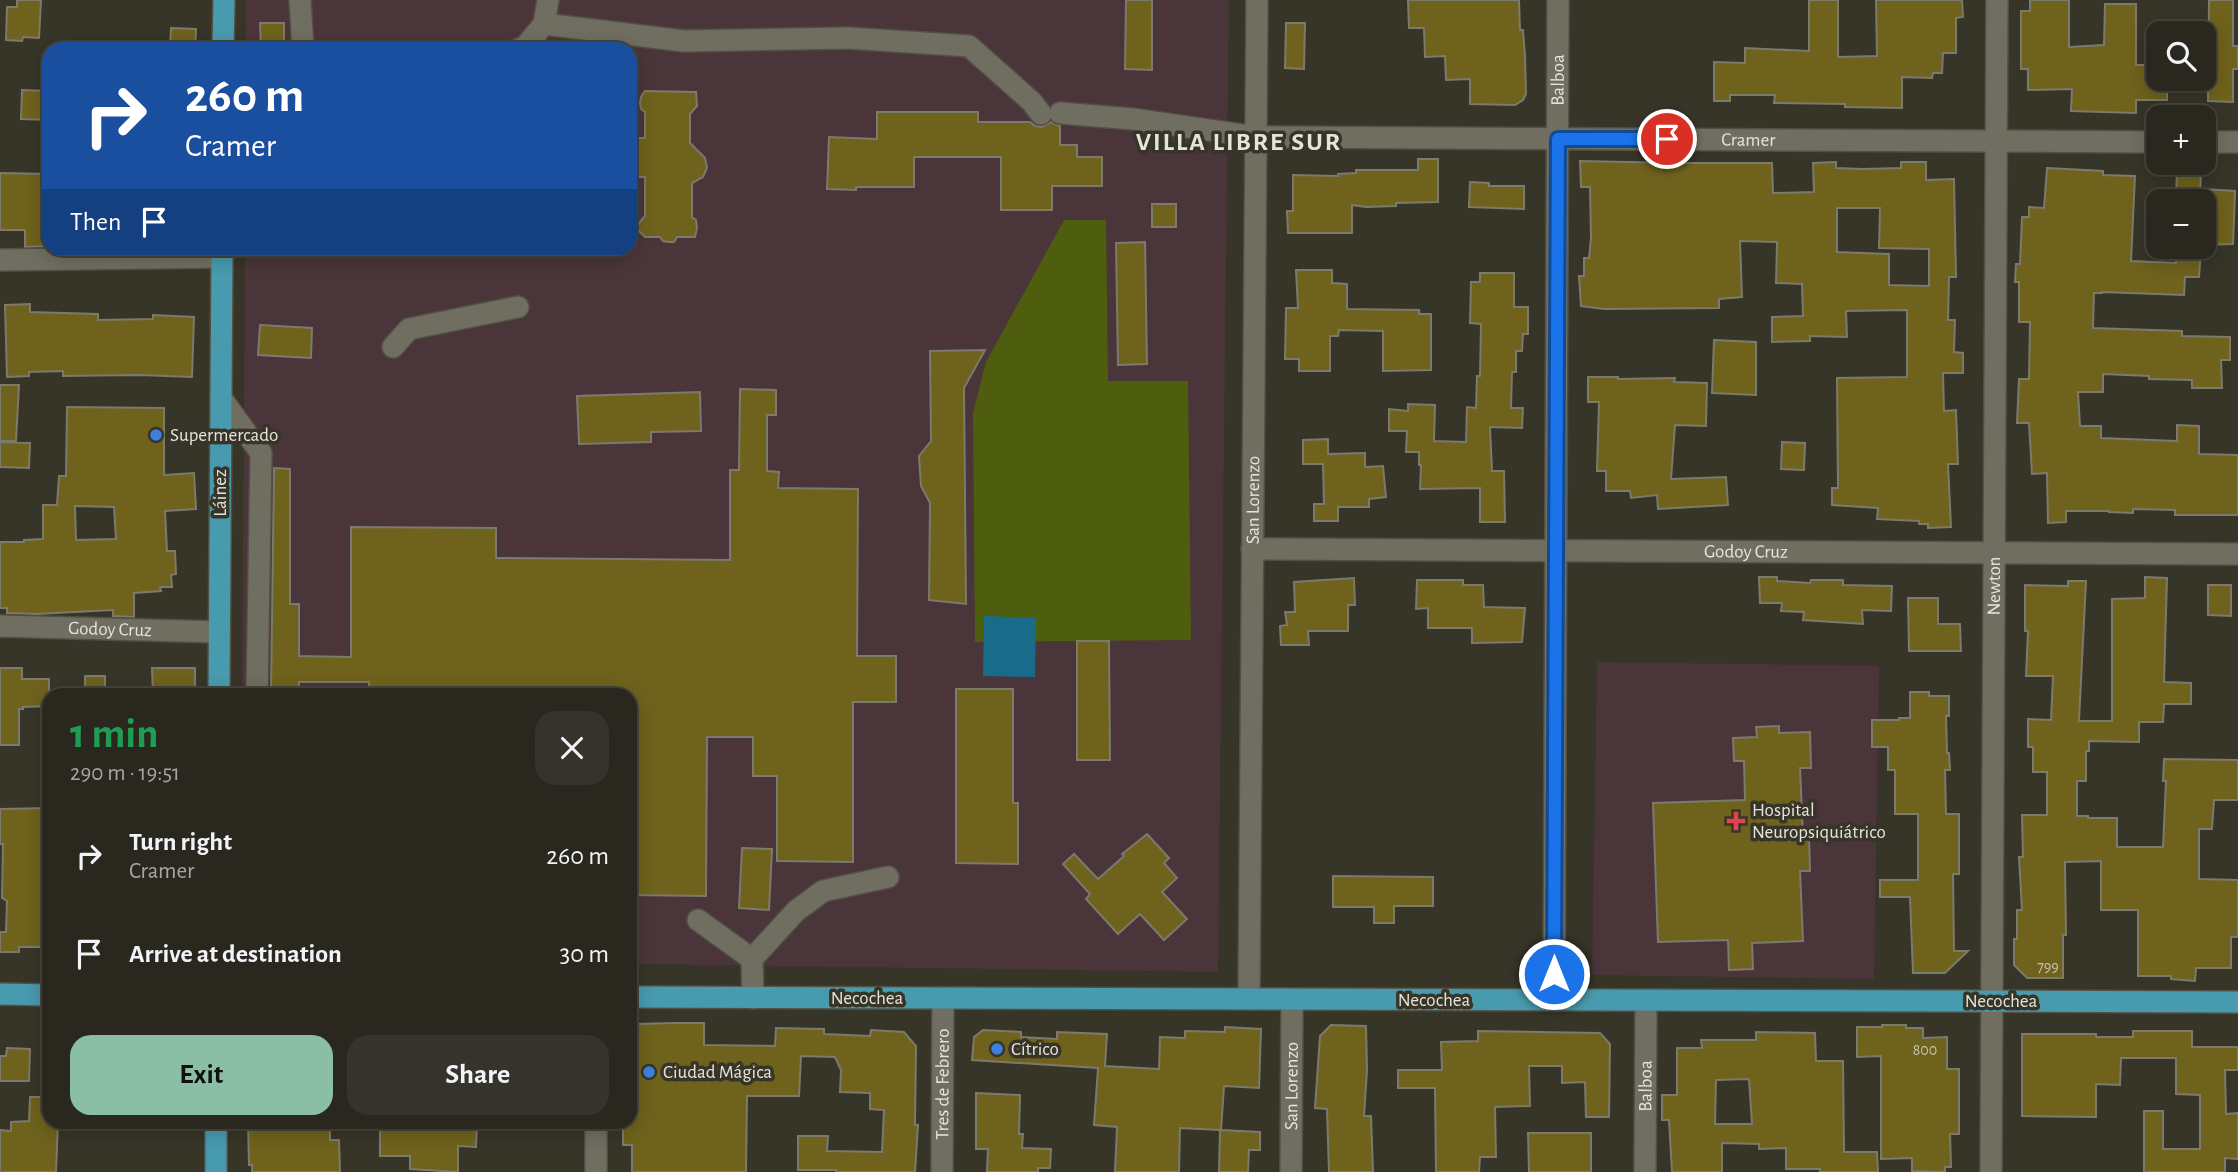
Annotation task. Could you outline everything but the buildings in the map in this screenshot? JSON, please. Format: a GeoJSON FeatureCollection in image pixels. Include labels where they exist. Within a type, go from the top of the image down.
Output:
{"type":"FeatureCollection","features":[{"type":"Feature","properties":{"kind":"main road"},"geometry":{"type":"LineString","coordinates":[[223,0],[223,42]]}},
{"type":"Feature","properties":{"kind":"main road","name":"Láinez"},"geometry":{"type":"LineString","coordinates":[[219,688],[222,256]]}},
{"type":"Feature","properties":{"kind":"main road"},"geometry":{"type":"LineString","coordinates":[[0,994],[42,995]]}},
{"type":"Feature","properties":{"kind":"main road","name":"Necochea"},"geometry":{"type":"LineString","coordinates":[[637,997],[2238,1002]]}},
{"type":"Feature","properties":{"kind":"main road"},"geometry":{"type":"LineString","coordinates":[[216,1129],[216,1172]]}},
{"type":"Feature","properties":{"kind":"street"},"geometry":{"type":"LineString","coordinates":[[300,0],[303,42]]}},
{"type":"Feature","properties":{"kind":"street"},"geometry":{"type":"LineString","coordinates":[[529,42],[544,24],[548,0]]}},
{"type":"Feature","properties":{"kind":"street","name":"San Lorenzo"},"geometry":{"type":"LineString","coordinates":[[1249,999],[1257,0]]}},
{"type":"Feature","properties":{"kind":"street","name":"Balboa"},"geometry":{"type":"LineString","coordinates":[[1554,1000],[1558,0]]}},
{"type":"Feature","properties":{"kind":"street","name":"Newton"},"geometry":{"type":"LineString","coordinates":[[1991,1172],[1997,0]]}},
{"type":"Feature","properties":{"kind":"street","name":"Cramer"},"geometry":{"type":"LineString","coordinates":[[544,24],[684,41],[848,38],[969,46],[1032,103],[1051,114],[1133,119],[1256,137],[2146,142]]}},
{"type":"Feature","properties":{"kind":"street"},"geometry":{"type":"LineString","coordinates":[[2216,142],[2238,142]]}},
{"type":"Feature","properties":{"kind":"street"},"geometry":{"type":"LineString","coordinates":[[0,260],[127,256]]}},
{"type":"Feature","properties":{"kind":"street"},"geometry":{"type":"LineString","coordinates":[[393,347],[409,329],[518,307]]}},
{"type":"Feature","properties":{"kind":"street"},"geometry":{"type":"LineString","coordinates":[[221,398],[261,453],[257,688]]}},
{"type":"Feature","properties":{"kind":"street","name":"Godoy Cruz"},"geometry":{"type":"LineString","coordinates":[[1252,549],[2238,554]]}},
{"type":"Feature","properties":{"kind":"street","name":"Godoy Cruz"},"geometry":{"type":"LineString","coordinates":[[0,626],[219,632]]}},
{"type":"Feature","properties":{"kind":"street"},"geometry":{"type":"LineString","coordinates":[[753,998],[752,959],[796,911],[823,891],[888,877]]}},
{"type":"Feature","properties":{"kind":"street"},"geometry":{"type":"LineString","coordinates":[[698,920],[752,959]]}},
{"type":"Feature","properties":{"kind":"street","name":"Tres de Febrero"},"geometry":{"type":"LineString","coordinates":[[942,1172],[943,999]]}},
{"type":"Feature","properties":{"kind":"street","name":"San Lorenzo"},"geometry":{"type":"LineString","coordinates":[[1291,1172],[1292,1000]]}},
{"type":"Feature","properties":{"kind":"street","name":"Balboa"},"geometry":{"type":"LineString","coordinates":[[1645,1172],[1646,1000]]}},
{"type":"Feature","properties":{"kind":"street"},"geometry":{"type":"LineString","coordinates":[[596,1129],[596,1172]]}},
{"type":"Feature","properties":{"kind":"shaded area"},"geometry":{"type":"Polygon","coordinates":[[[246,0],[1229,0],[1218,972],[637,964],[637,688],[242,688],[245,256],[637,256],[637,42],[246,42],[246,0]]]}},
{"type":"Feature","properties":{"kind":"shaded area","name":"Hospital Neuropsiquiátrico"},"geometry":{"type":"Polygon","coordinates":[[[1597,662],[1879,666],[1874,979],[1592,975],[1597,662]]]}},
{"type":"Feature","properties":{"kind":"green space"},"geometry":{"type":"Polygon","coordinates":[[[1064,220],[1106,220],[1108,381],[1188,381],[1191,640],[975,642],[973,413],[986,362],[1064,220]]]}},
{"type":"Feature","properties":{"kind":"water"},"geometry":{"type":"Polygon","coordinates":[[[984,616],[1036,618],[1035,677],[983,676],[984,616]]]}},
{"type":"Feature","properties":{"kind":"place","name":"Supermercado"},"geometry":{"type":"Point","coordinates":[156,435]}},
{"type":"Feature","properties":{"kind":"place","name":"Hospital Neuropsiquiátrico"},"geometry":{"type":"Point","coordinates":[1736,821]}},
{"type":"Feature","properties":{"kind":"place","name":"Cítrico"},"geometry":{"type":"Point","coordinates":[997,1049]}},
{"type":"Feature","properties":{"kind":"place","name":"Ciudad Mágica"},"geometry":{"type":"Point","coordinates":[649,1072]}},
{"type":"Feature","properties":{"kind":"district","name":"VILLA LIBRE SUR"},"geometry":{"type":"Point","coordinates":[1239,142]}},
{"type":"Feature","properties":{"kind":"route"},"geometry":{"type":"LineString","coordinates":[[1554,974],[1558,139],[1667,139]]}}]}
